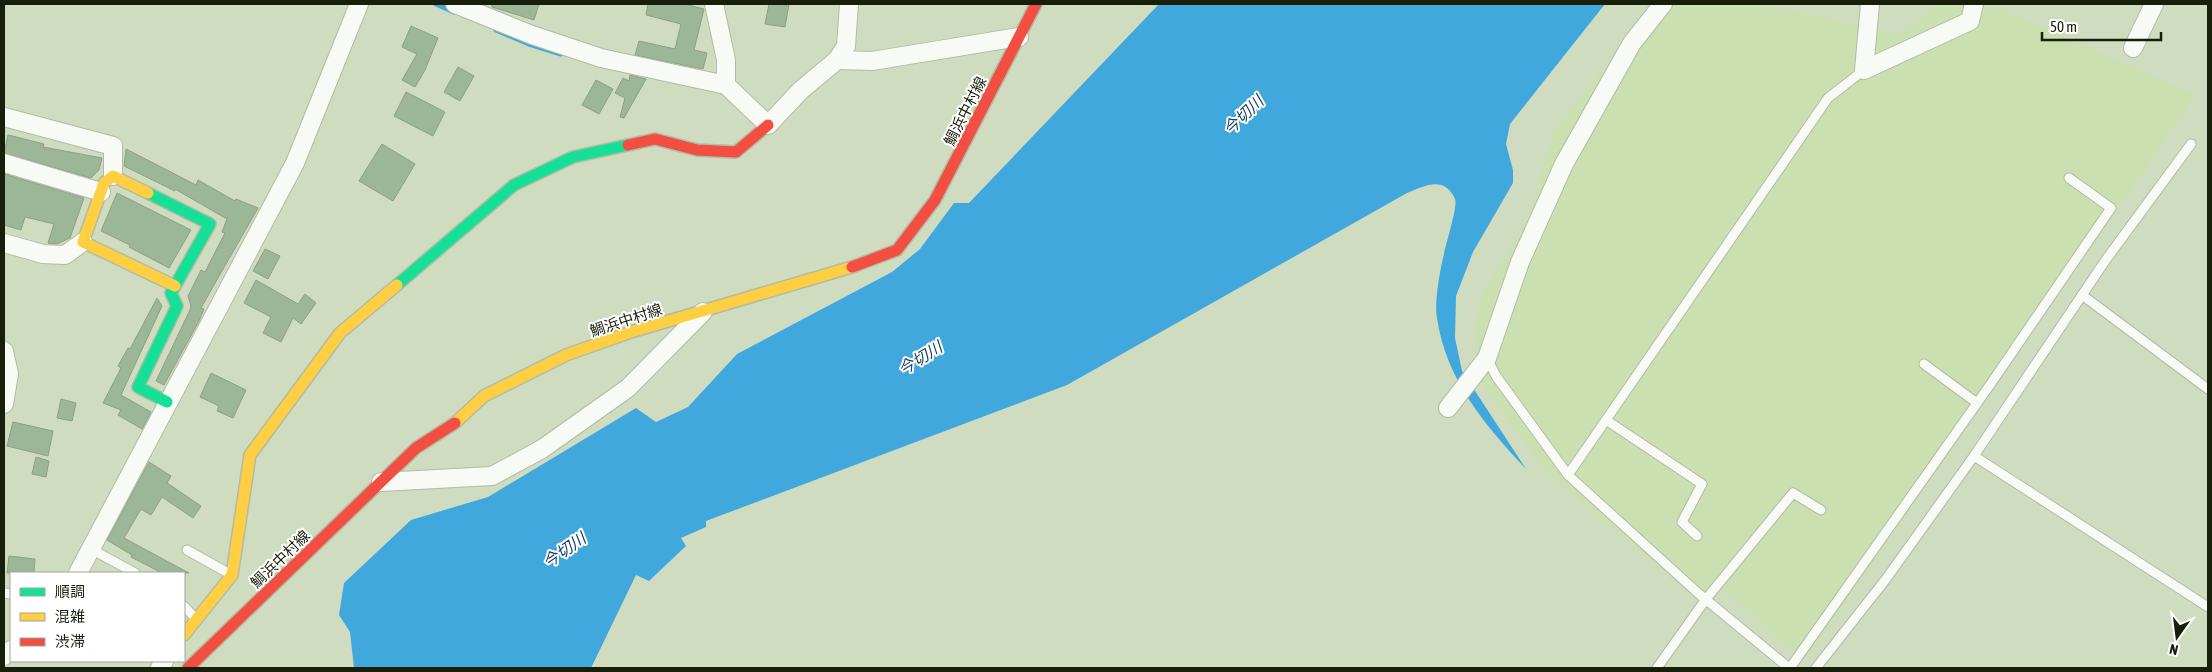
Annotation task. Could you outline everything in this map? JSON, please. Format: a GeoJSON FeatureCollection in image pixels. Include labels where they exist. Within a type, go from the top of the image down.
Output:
{"type":"FeatureCollection","features":[{"type":"Feature","properties":{"kind":"street"},"geometry":{"type":"LineString","coordinates":[[79,572],[295,163],[360,4]]}},
{"type":"Feature","properties":{"kind":"street"},"geometry":{"type":"LineString","coordinates":[[454,4],[532,35],[601,58],[726,86],[768,125]]}},
{"type":"Feature","properties":{"kind":"street"},"geometry":{"type":"LineString","coordinates":[[714,4],[726,60],[726,86]]}},
{"type":"Feature","properties":{"kind":"street"},"geometry":{"type":"LineString","coordinates":[[185,634],[232,575],[250,455],[340,332],[514,185],[573,157],[655,139],[697,150],[736,152],[768,125],[801,90],[837,60],[846,46],[849,4]]}},
{"type":"Feature","properties":{"kind":"street","name":"鯛浜中村線"},"geometry":{"type":"LineString","coordinates":[[188,668],[416,448],[451,427],[484,396],[566,355],[631,332],[849,268],[897,250],[935,200],[1036,4]]}},
{"type":"Feature","properties":{"kind":"street"},"geometry":{"type":"LineString","coordinates":[[1448,408],[1487,358],[1520,262],[1564,164],[1632,42],[1663,4]]}},
{"type":"Feature","properties":{"kind":"street"},"geometry":{"type":"LineString","coordinates":[[1864,70],[1870,4]]}},
{"type":"Feature","properties":{"kind":"street"},"geometry":{"type":"LineString","coordinates":[[1864,70],[1970,21],[1974,4]]}},
{"type":"Feature","properties":{"kind":"street"},"geometry":{"type":"LineString","coordinates":[[2133,48],[2154,4]]}},
{"type":"Feature","properties":{"kind":"street"},"geometry":{"type":"LineString","coordinates":[[837,60],[872,60],[1019,37]]}},
{"type":"Feature","properties":{"kind":"street"},"geometry":{"type":"LineString","coordinates":[[4,117],[113,146],[113,176]]}},
{"type":"Feature","properties":{"kind":"street"},"geometry":{"type":"LineString","coordinates":[[4,163],[101,192]]}},
{"type":"Feature","properties":{"kind":"street"},"geometry":{"type":"LineString","coordinates":[[113,176],[210,224],[171,293],[177,306],[138,386],[167,402]]}},
{"type":"Feature","properties":{"kind":"street"},"geometry":{"type":"LineString","coordinates":[[4,243],[43,254],[65,255],[83,242],[104,183],[113,176]]}},
{"type":"Feature","properties":{"kind":"street"},"geometry":{"type":"LineString","coordinates":[[83,242],[175,286]]}},
{"type":"Feature","properties":{"kind":"street"},"geometry":{"type":"LineString","coordinates":[[381,482],[492,476],[500,472],[542,449],[628,388],[704,311]]}},
{"type":"Feature","properties":{"kind":"street"},"geometry":{"type":"LineString","coordinates":[[4,351],[9,374],[4,404]]}},
{"type":"Feature","properties":{"kind":"lane"},"geometry":{"type":"LineString","coordinates":[[1568,475],[1828,98],[1864,70]]}},
{"type":"Feature","properties":{"kind":"lane"},"geometry":{"type":"LineString","coordinates":[[1816,668],[1886,578],[1974,456],[2082,295],[2191,144]]}},
{"type":"Feature","properties":{"kind":"lane"},"geometry":{"type":"LineString","coordinates":[[1487,358],[1496,376],[1568,475],[1706,599],[1790,668],[1977,403],[2111,208],[2069,178]]}},
{"type":"Feature","properties":{"kind":"lane"},"geometry":{"type":"LineString","coordinates":[[2082,295],[2208,389]]}},
{"type":"Feature","properties":{"kind":"lane"},"geometry":{"type":"LineString","coordinates":[[1924,364],[1977,403]]}},
{"type":"Feature","properties":{"kind":"lane"},"geometry":{"type":"LineString","coordinates":[[1606,420],[1702,484],[1682,522],[1697,536]]}},
{"type":"Feature","properties":{"kind":"lane"},"geometry":{"type":"LineString","coordinates":[[1974,456],[2208,607]]}},
{"type":"Feature","properties":{"kind":"lane"},"geometry":{"type":"LineString","coordinates":[[1657,668],[1706,599],[1793,493],[1821,510]]}},
{"type":"Feature","properties":{"kind":"lane"},"geometry":{"type":"LineString","coordinates":[[91,549],[133,572]]}},
{"type":"Feature","properties":{"kind":"lane"},"geometry":{"type":"LineString","coordinates":[[186,550],[232,575]]}},
{"type":"Feature","properties":{"kind":"lane"},"geometry":{"type":"LineString","coordinates":[[185,607],[196,620]]}},
{"type":"Feature","properties":{"kind":"shaded area"},"geometry":{"type":"Polygon","coordinates":[[[1654,4],[1758,4],[1901,34],[1935,4],[1990,4],[2196,95],[1809,656],[1790,650],[1715,581],[1701,604],[1546,472],[1482,385],[1474,329],[1482,293],[1529,216],[1553,132],[1654,4]]]}},
{"type":"Feature","properties":{"kind":"water","name":"今切川"},"geometry":{"type":"Polygon","coordinates":[[[1159,4],[1605,4],[1510,124],[1506,144],[1513,170],[1513,183],[1473,252],[1456,296],[1455,338],[1462,371],[1526,469],[1482,418],[1458,381],[1449,362],[1436,311],[1441,268],[1453,217],[1455,199],[1445,187],[1434,184],[1427,185],[1407,193],[1067,385],[706,521],[706,527],[681,538],[686,546],[649,581],[636,575],[591,668],[354,668],[350,632],[339,615],[344,583],[411,520],[488,497],[636,408],[656,422],[688,407],[737,354],[892,272],[920,249],[954,203],[969,203],[1159,4]]]}},
{"type":"Feature","properties":{"kind":"building"},"geometry":{"type":"Polygon","coordinates":[[[492,4],[539,4],[534,20],[492,7],[492,4]]]}},
{"type":"Feature","properties":{"kind":"building"},"geometry":{"type":"Polygon","coordinates":[[[648,4],[684,4],[704,9],[694,50],[707,53],[703,69],[635,55],[639,41],[675,49],[681,24],[646,15],[648,4]]]}},
{"type":"Feature","properties":{"kind":"building"},"geometry":{"type":"Polygon","coordinates":[[[769,4],[789,4],[785,27],[765,24],[769,4]]]}},
{"type":"Feature","properties":{"kind":"building"},"geometry":{"type":"Polygon","coordinates":[[[411,26],[438,38],[425,70],[415,87],[402,80],[417,54],[402,47],[411,26]]]}},
{"type":"Feature","properties":{"kind":"building"},"geometry":{"type":"Polygon","coordinates":[[[458,67],[474,76],[460,101],[444,92],[458,67]]]}},
{"type":"Feature","properties":{"kind":"building"},"geometry":{"type":"Polygon","coordinates":[[[630,75],[646,79],[624,118],[620,117],[625,98],[615,93],[623,78],[629,81],[630,75]]]}},
{"type":"Feature","properties":{"kind":"building"},"geometry":{"type":"Polygon","coordinates":[[[596,80],[613,89],[599,114],[582,105],[596,80]]]}},
{"type":"Feature","properties":{"kind":"building"},"geometry":{"type":"Polygon","coordinates":[[[406,92],[445,112],[433,136],[394,116],[406,92]]]}},
{"type":"Feature","properties":{"kind":"building"},"geometry":{"type":"Polygon","coordinates":[[[8,135],[44,144],[43,147],[102,158],[99,170],[91,178],[4,153],[8,135]]]}},
{"type":"Feature","properties":{"kind":"building"},"geometry":{"type":"Polygon","coordinates":[[[382,144],[415,164],[393,201],[359,181],[382,144]]]}},
{"type":"Feature","properties":{"kind":"building"},"geometry":{"type":"Polygon","coordinates":[[[126,149],[196,185],[198,180],[235,201],[236,199],[258,208],[201,308],[204,309],[199,321],[164,385],[156,381],[189,312],[191,306],[188,296],[201,270],[205,272],[225,233],[222,232],[227,219],[175,189],[175,191],[124,166],[126,149]]]}},
{"type":"Feature","properties":{"kind":"building"},"geometry":{"type":"Polygon","coordinates":[[[4,174],[84,198],[70,238],[57,244],[48,243],[54,224],[25,217],[21,230],[4,225],[4,174]]]}},
{"type":"Feature","properties":{"kind":"building"},"geometry":{"type":"Polygon","coordinates":[[[117,193],[191,230],[169,268],[129,247],[130,245],[101,231],[117,193]]]}},
{"type":"Feature","properties":{"kind":"building"},"geometry":{"type":"Polygon","coordinates":[[[265,249],[280,256],[268,279],[253,271],[265,249]]]}},
{"type":"Feature","properties":{"kind":"building"},"geometry":{"type":"Polygon","coordinates":[[[256,280],[298,304],[305,294],[316,303],[301,324],[293,318],[281,342],[263,333],[271,317],[244,303],[256,280]]]}},
{"type":"Feature","properties":{"kind":"building"},"geometry":{"type":"Polygon","coordinates":[[[157,298],[162,306],[121,395],[151,412],[142,429],[118,415],[121,410],[103,403],[121,368],[118,366],[128,348],[130,349],[157,298]]]}},
{"type":"Feature","properties":{"kind":"building"},"geometry":{"type":"Polygon","coordinates":[[[211,373],[246,390],[233,418],[217,411],[219,406],[200,397],[211,373]]]}},
{"type":"Feature","properties":{"kind":"building"},"geometry":{"type":"Polygon","coordinates":[[[61,399],[76,403],[72,421],[57,418],[61,399]]]}},
{"type":"Feature","properties":{"kind":"building"},"geometry":{"type":"Polygon","coordinates":[[[13,422],[53,431],[48,456],[7,446],[13,422]]]}},
{"type":"Feature","properties":{"kind":"building"},"geometry":{"type":"Polygon","coordinates":[[[36,457],[49,461],[46,477],[32,474],[36,457]]]}},
{"type":"Feature","properties":{"kind":"building"},"geometry":{"type":"Polygon","coordinates":[[[149,462],[171,476],[167,483],[201,506],[193,518],[162,497],[151,515],[141,509],[124,538],[189,573],[160,572],[131,557],[132,555],[107,540],[149,462]]]}},
{"type":"Feature","properties":{"kind":"building"},"geometry":{"type":"Polygon","coordinates":[[[9,556],[35,559],[34,572],[7,573],[9,556]]]}},
{"type":"Feature","properties":{"kind":"waterway"},"geometry":{"type":"LineString","coordinates":[[436,4],[454,12]]}},
{"type":"Feature","properties":{"kind":"waterway"},"geometry":{"type":"LineString","coordinates":[[496,30],[529,44],[561,54]]}},
{"type":"Feature","properties":{"kind":"traffic: fast"},"geometry":{"type":"LineString","coordinates":[[397,285],[514,185],[573,157],[628,145]]}},
{"type":"Feature","properties":{"kind":"traffic: fast"},"geometry":{"type":"LineString","coordinates":[[148,193],[210,224],[171,293],[177,306],[138,387],[167,402]]}},
{"type":"Feature","properties":{"kind":"traffic: slow"},"geometry":{"type":"LineString","coordinates":[[148,193],[113,176],[104,183],[83,242],[175,286]]}},
{"type":"Feature","properties":{"kind":"traffic: slow"},"geometry":{"type":"LineString","coordinates":[[455,423],[484,396],[566,355],[631,332],[852,267]]}},
{"type":"Feature","properties":{"kind":"traffic: slow"},"geometry":{"type":"LineString","coordinates":[[185,634],[232,575],[250,455],[340,333],[397,285]]}},
{"type":"Feature","properties":{"kind":"traffic: jam"},"geometry":{"type":"LineString","coordinates":[[852,267],[897,250],[935,200],[1036,4]]}},
{"type":"Feature","properties":{"kind":"traffic: jam"},"geometry":{"type":"LineString","coordinates":[[628,145],[655,139],[697,150],[736,152],[768,125]]}},
{"type":"Feature","properties":{"kind":"traffic: jam"},"geometry":{"type":"LineString","coordinates":[[188,668],[416,448],[455,423]]}}]}
